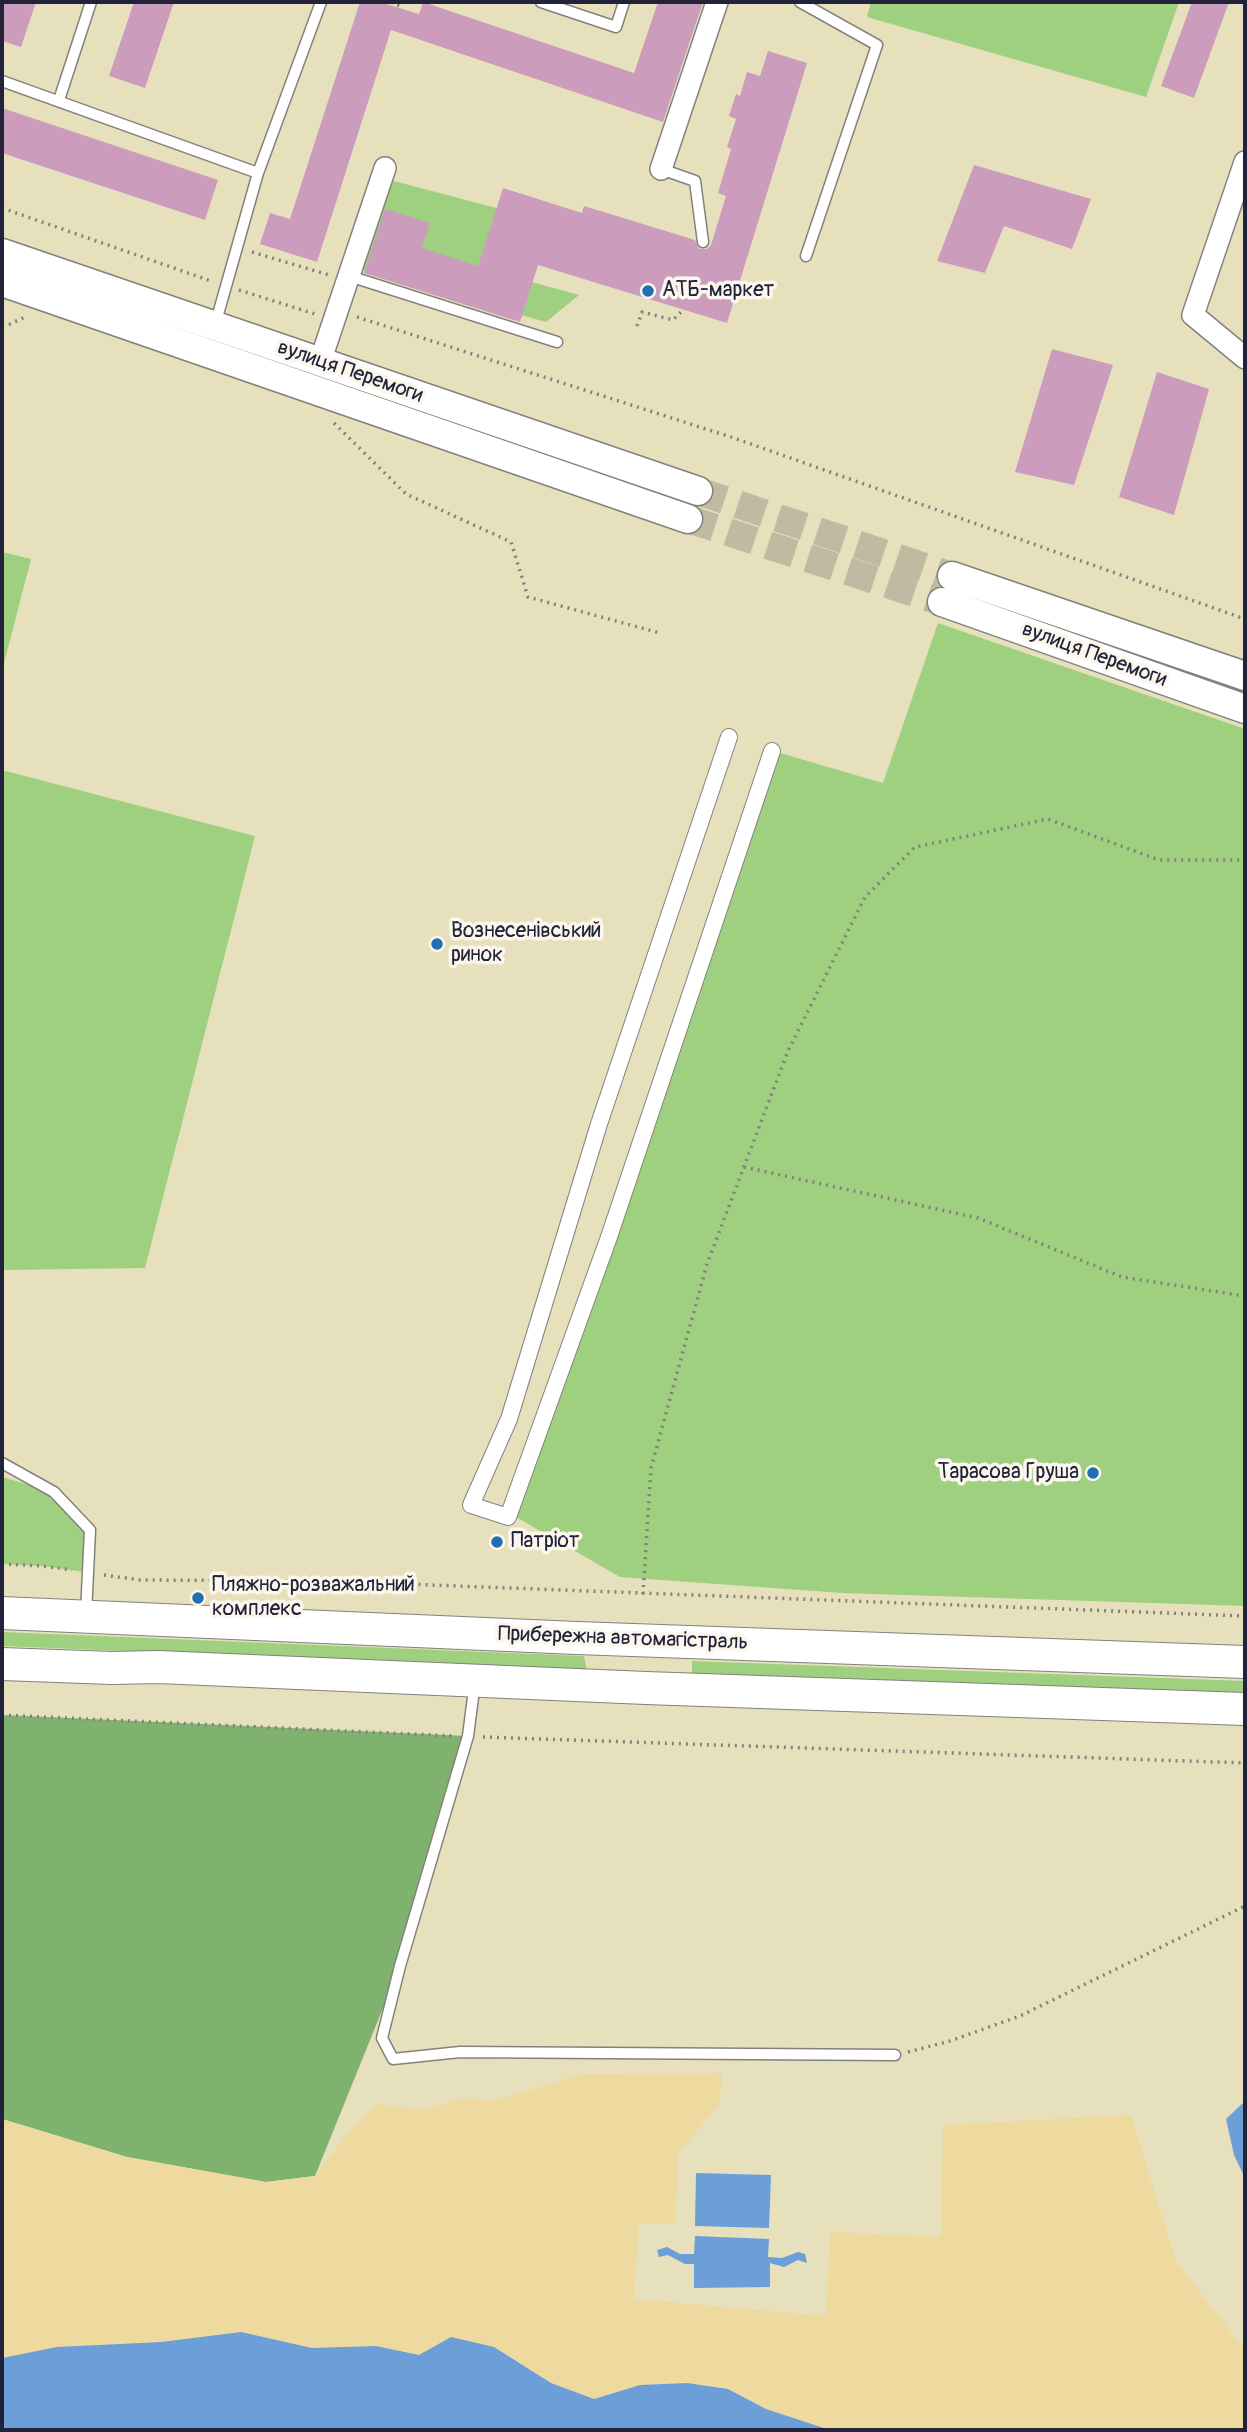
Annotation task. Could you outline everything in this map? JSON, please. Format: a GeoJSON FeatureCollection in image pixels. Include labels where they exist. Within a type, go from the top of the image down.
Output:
{"type":"FeatureCollection","features":[{"type":"Feature","properties":{"kind":"main road","name":"вулиця Перемоги"},"geometry":{"type":"LineString","coordinates":[[2,253],[698,491]]}},
{"type":"Feature","properties":{"kind":"main road","name":"вулиця Перемоги"},"geometry":{"type":"LineString","coordinates":[[2,282],[688,519]]}},
{"type":"Feature","properties":{"kind":"main road","name":"вулиця Перемоги"},"geometry":{"type":"LineString","coordinates":[[1245,676],[947,589],[1245,709]]}},
{"type":"Feature","properties":{"kind":"main road","name":"Прибережна автомагістраль"},"geometry":{"type":"LineString","coordinates":[[2,1613],[577,1638],[1245,1662]]}},
{"type":"Feature","properties":{"kind":"main road"},"geometry":{"type":"LineString","coordinates":[[577,1638],[614,1649],[618,1662],[614,1677],[601,1685]]}},
{"type":"Feature","properties":{"kind":"main road"},"geometry":{"type":"LineString","coordinates":[[685,1689],[667,1680],[668,1665],[675,1650],[705,1643]]}},
{"type":"Feature","properties":{"kind":"main road"},"geometry":{"type":"LineString","coordinates":[[2,1664],[158,1667],[1245,1709]]}},
{"type":"Feature","properties":{"kind":"street"},"geometry":{"type":"LineString","coordinates":[[661,169],[717,2]]}},
{"type":"Feature","properties":{"kind":"street"},"geometry":{"type":"LineString","coordinates":[[1245,162],[1193,315],[1245,358]]}},
{"type":"Feature","properties":{"kind":"street"},"geometry":{"type":"LineString","coordinates":[[320,362],[385,168]]}},
{"type":"Feature","properties":{"kind":"street"},"geometry":{"type":"LineString","coordinates":[[729,737],[599,1125],[509,1419],[471,1505],[508,1517],[608,1237],[772,751]]}},
{"type":"Feature","properties":{"kind":"lane"},"geometry":{"type":"LineString","coordinates":[[59,100],[91,2]]}},
{"type":"Feature","properties":{"kind":"lane"},"geometry":{"type":"LineString","coordinates":[[215,326],[258,173],[321,2]]}},
{"type":"Feature","properties":{"kind":"lane"},"geometry":{"type":"LineString","coordinates":[[541,2],[616,27],[624,2]]}},
{"type":"Feature","properties":{"kind":"lane"},"geometry":{"type":"LineString","coordinates":[[800,2],[877,45],[806,256]]}},
{"type":"Feature","properties":{"kind":"lane"},"geometry":{"type":"LineString","coordinates":[[2,80],[258,173]]}},
{"type":"Feature","properties":{"kind":"lane"},"geometry":{"type":"LineString","coordinates":[[661,169],[695,181],[703,242]]}},
{"type":"Feature","properties":{"kind":"lane"},"geometry":{"type":"LineString","coordinates":[[348,278],[557,342]]}},
{"type":"Feature","properties":{"kind":"lane"},"geometry":{"type":"LineString","coordinates":[[2,1463],[54,1492],[90,1530],[86,1617]]}},
{"type":"Feature","properties":{"kind":"lane"},"geometry":{"type":"LineString","coordinates":[[476,1680],[468,1737],[400,1966],[382,2038],[393,2059],[460,2052],[895,2055]]}},
{"type":"Feature","properties":{"kind":"path"},"geometry":{"type":"LineString","coordinates":[[390,2],[400,6]]}},
{"type":"Feature","properties":{"kind":"path"},"geometry":{"type":"LineString","coordinates":[[2,208],[226,286],[336,316],[734,438],[1245,619]]}},
{"type":"Feature","properties":{"kind":"path"},"geometry":{"type":"LineString","coordinates":[[237,247],[348,278]]}},
{"type":"Feature","properties":{"kind":"path"},"geometry":{"type":"LineString","coordinates":[[637,326],[642,312],[673,320],[684,309]]}},
{"type":"Feature","properties":{"kind":"path"},"geometry":{"type":"LineString","coordinates":[[328,416],[406,494],[510,542],[528,597],[660,633]]}},
{"type":"Feature","properties":{"kind":"path"},"geometry":{"type":"LineString","coordinates":[[643,1594],[651,1468],[707,1264],[788,1051],[865,897],[915,847],[1048,819],[1159,860],[1245,860]]}},
{"type":"Feature","properties":{"kind":"path"},"geometry":{"type":"LineString","coordinates":[[744,1167],[978,1218],[1122,1278],[1245,1296]]}},
{"type":"Feature","properties":{"kind":"path"},"geometry":{"type":"LineString","coordinates":[[2,1564],[42,1566],[141,1580],[326,1581],[1245,1616]]}},
{"type":"Feature","properties":{"kind":"path"},"geometry":{"type":"LineString","coordinates":[[2,1715],[468,1737],[1245,1763]]}},
{"type":"Feature","properties":{"kind":"path"},"geometry":{"type":"LineString","coordinates":[[895,2055],[950,2041],[1020,2015],[1245,1906]]}},
{"type":"Feature","properties":{"kind":"green space"},"geometry":{"type":"Polygon","coordinates":[[[871,2],[1179,2],[1146,97],[867,17],[871,2]]]}},
{"type":"Feature","properties":{"kind":"green space"},"geometry":{"type":"Polygon","coordinates":[[[390,180],[504,210],[488,270],[579,295],[546,322],[360,270],[390,180]]]}},
{"type":"Feature","properties":{"kind":"green space"},"geometry":{"type":"Polygon","coordinates":[[[2,552],[31,559],[2,671],[2,552]]]}},
{"type":"Feature","properties":{"kind":"green space"},"geometry":{"type":"Polygon","coordinates":[[[938,623],[1245,729],[1245,1606],[842,1593],[620,1577],[516,1517],[780,753],[883,783],[938,623]]]}},
{"type":"Feature","properties":{"kind":"green space"},"geometry":{"type":"Polygon","coordinates":[[[2,770],[255,836],[145,1268],[2,1270],[2,770]]]}},
{"type":"Feature","properties":{"kind":"green space"},"geometry":{"type":"Polygon","coordinates":[[[2,1477],[54,1492],[90,1530],[86,1572],[2,1564],[2,1477]]]}},
{"type":"Feature","properties":{"kind":"green space"},"geometry":{"type":"Polygon","coordinates":[[[2,1632],[584,1656],[587,1670],[2,1646],[2,1632]]]}},
{"type":"Feature","properties":{"kind":"green space"},"geometry":{"type":"Polygon","coordinates":[[[692,1661],[1245,1681],[1245,1696],[692,1679],[692,1661]]]}},
{"type":"Feature","properties":{"kind":"green space"},"geometry":{"type":"Polygon","coordinates":[[[2,1715],[468,1736],[400,1966],[315,2176],[266,2182],[127,2157],[2,2119],[2,1715]]]}},
{"type":"Feature","properties":{"kind":"sand"},"geometry":{"type":"Polygon","coordinates":[[[722,2073],[719,2105],[679,2152],[675,2224],[639,2223],[634,2299],[826,2316],[830,2232],[941,2237],[943,2125],[1131,2115],[1176,2261],[1237,2340],[1245,2346],[1245,2430],[831,2430],[766,2409],[728,2389],[687,2383],[640,2385],[594,2399],[551,2383],[494,2347],[451,2337],[420,2355],[376,2346],[312,2348],[241,2332],[161,2342],[57,2347],[2,2358],[2,2119],[127,2157],[266,2182],[315,2176],[348,2133],[377,2104],[424,2110],[464,2098],[495,2101],[581,2074],[722,2073]]]}},
{"type":"Feature","properties":{"kind":"water"},"geometry":{"type":"Polygon","coordinates":[[[1245,2101],[1245,2178],[1234,2155],[1226,2119],[1245,2101]]]}},
{"type":"Feature","properties":{"kind":"water"},"geometry":{"type":"Polygon","coordinates":[[[696,2173],[771,2175],[769,2228],[695,2226],[696,2173]]]}},
{"type":"Feature","properties":{"kind":"water"},"geometry":{"type":"Polygon","coordinates":[[[695,2236],[769,2239],[768,2257],[782,2258],[798,2252],[805,2254],[807,2263],[798,2260],[784,2267],[770,2263],[770,2287],[694,2288],[694,2264],[685,2264],[668,2255],[659,2257],[657,2250],[667,2247],[680,2254],[694,2254],[695,2236]]]}},
{"type":"Feature","properties":{"kind":"water"},"geometry":{"type":"Polygon","coordinates":[[[241,2332],[312,2348],[376,2346],[419,2355],[451,2337],[494,2347],[551,2383],[594,2399],[640,2385],[687,2383],[728,2389],[766,2409],[830,2430],[2,2430],[2,2358],[57,2347],[161,2342],[241,2332]]]}},
{"type":"Feature","properties":{"kind":"building"},"geometry":{"type":"Polygon","coordinates":[[[2,2],[36,2],[21,47],[2,41],[2,2]]]}},
{"type":"Feature","properties":{"kind":"building"},"geometry":{"type":"Polygon","coordinates":[[[134,2],[174,2],[145,88],[109,76],[134,2]]]}},
{"type":"Feature","properties":{"kind":"building"},"geometry":{"type":"Polygon","coordinates":[[[360,2],[380,2],[419,14],[423,2],[634,73],[658,2],[703,2],[663,122],[391,30],[317,262],[260,244],[270,213],[290,219],[360,2]]]}},
{"type":"Feature","properties":{"kind":"building"},"geometry":{"type":"Polygon","coordinates":[[[1192,2],[1229,2],[1194,98],[1161,86],[1192,2]]]}},
{"type":"Feature","properties":{"kind":"building"},"geometry":{"type":"Polygon","coordinates":[[[768,51],[807,63],[727,323],[538,265],[520,322],[364,273],[385,209],[430,223],[422,248],[478,266],[503,188],[582,213],[584,206],[695,240],[699,249],[707,249],[711,245],[726,196],[718,193],[731,149],[727,147],[736,119],[729,116],[736,94],[740,96],[747,72],[760,76],[768,51]]]}},
{"type":"Feature","properties":{"kind":"building"},"geometry":{"type":"Polygon","coordinates":[[[2,108],[218,180],[205,220],[2,153],[2,108]]]}},
{"type":"Feature","properties":{"kind":"building"},"geometry":{"type":"Polygon","coordinates":[[[974,165],[1091,199],[1072,249],[1004,226],[985,273],[937,261],[974,165]]]}},
{"type":"Feature","properties":{"kind":"building"},"geometry":{"type":"Polygon","coordinates":[[[1052,349],[1113,365],[1074,485],[1015,472],[1052,349]]]}},
{"type":"Feature","properties":{"kind":"building"},"geometry":{"type":"Polygon","coordinates":[[[1157,372],[1209,389],[1174,515],[1119,497],[1157,372]]]}},
{"type":"Feature","properties":{"kind":"tunnel"},"geometry":{"type":"LineString","coordinates":[[698,491],[952,576]]}},
{"type":"Feature","properties":{"kind":"tunnel"},"geometry":{"type":"LineString","coordinates":[[688,519],[942,602]]}},
{"type":"Feature","properties":{"kind":"place","name":"АТБ-маркет"},"geometry":{"type":"Point","coordinates":[648,291]}},
{"type":"Feature","properties":{"kind":"place","name":"Вознесенівський ринок"},"geometry":{"type":"Point","coordinates":[437,944]}},
{"type":"Feature","properties":{"kind":"place","name":"Тарасова Груша"},"geometry":{"type":"Point","coordinates":[1093,1473]}},
{"type":"Feature","properties":{"kind":"place","name":"Патріот"},"geometry":{"type":"Point","coordinates":[497,1542]}},
{"type":"Feature","properties":{"kind":"place","name":"Пляжно-розважальний комплекс"},"geometry":{"type":"Point","coordinates":[198,1598]}}]}
